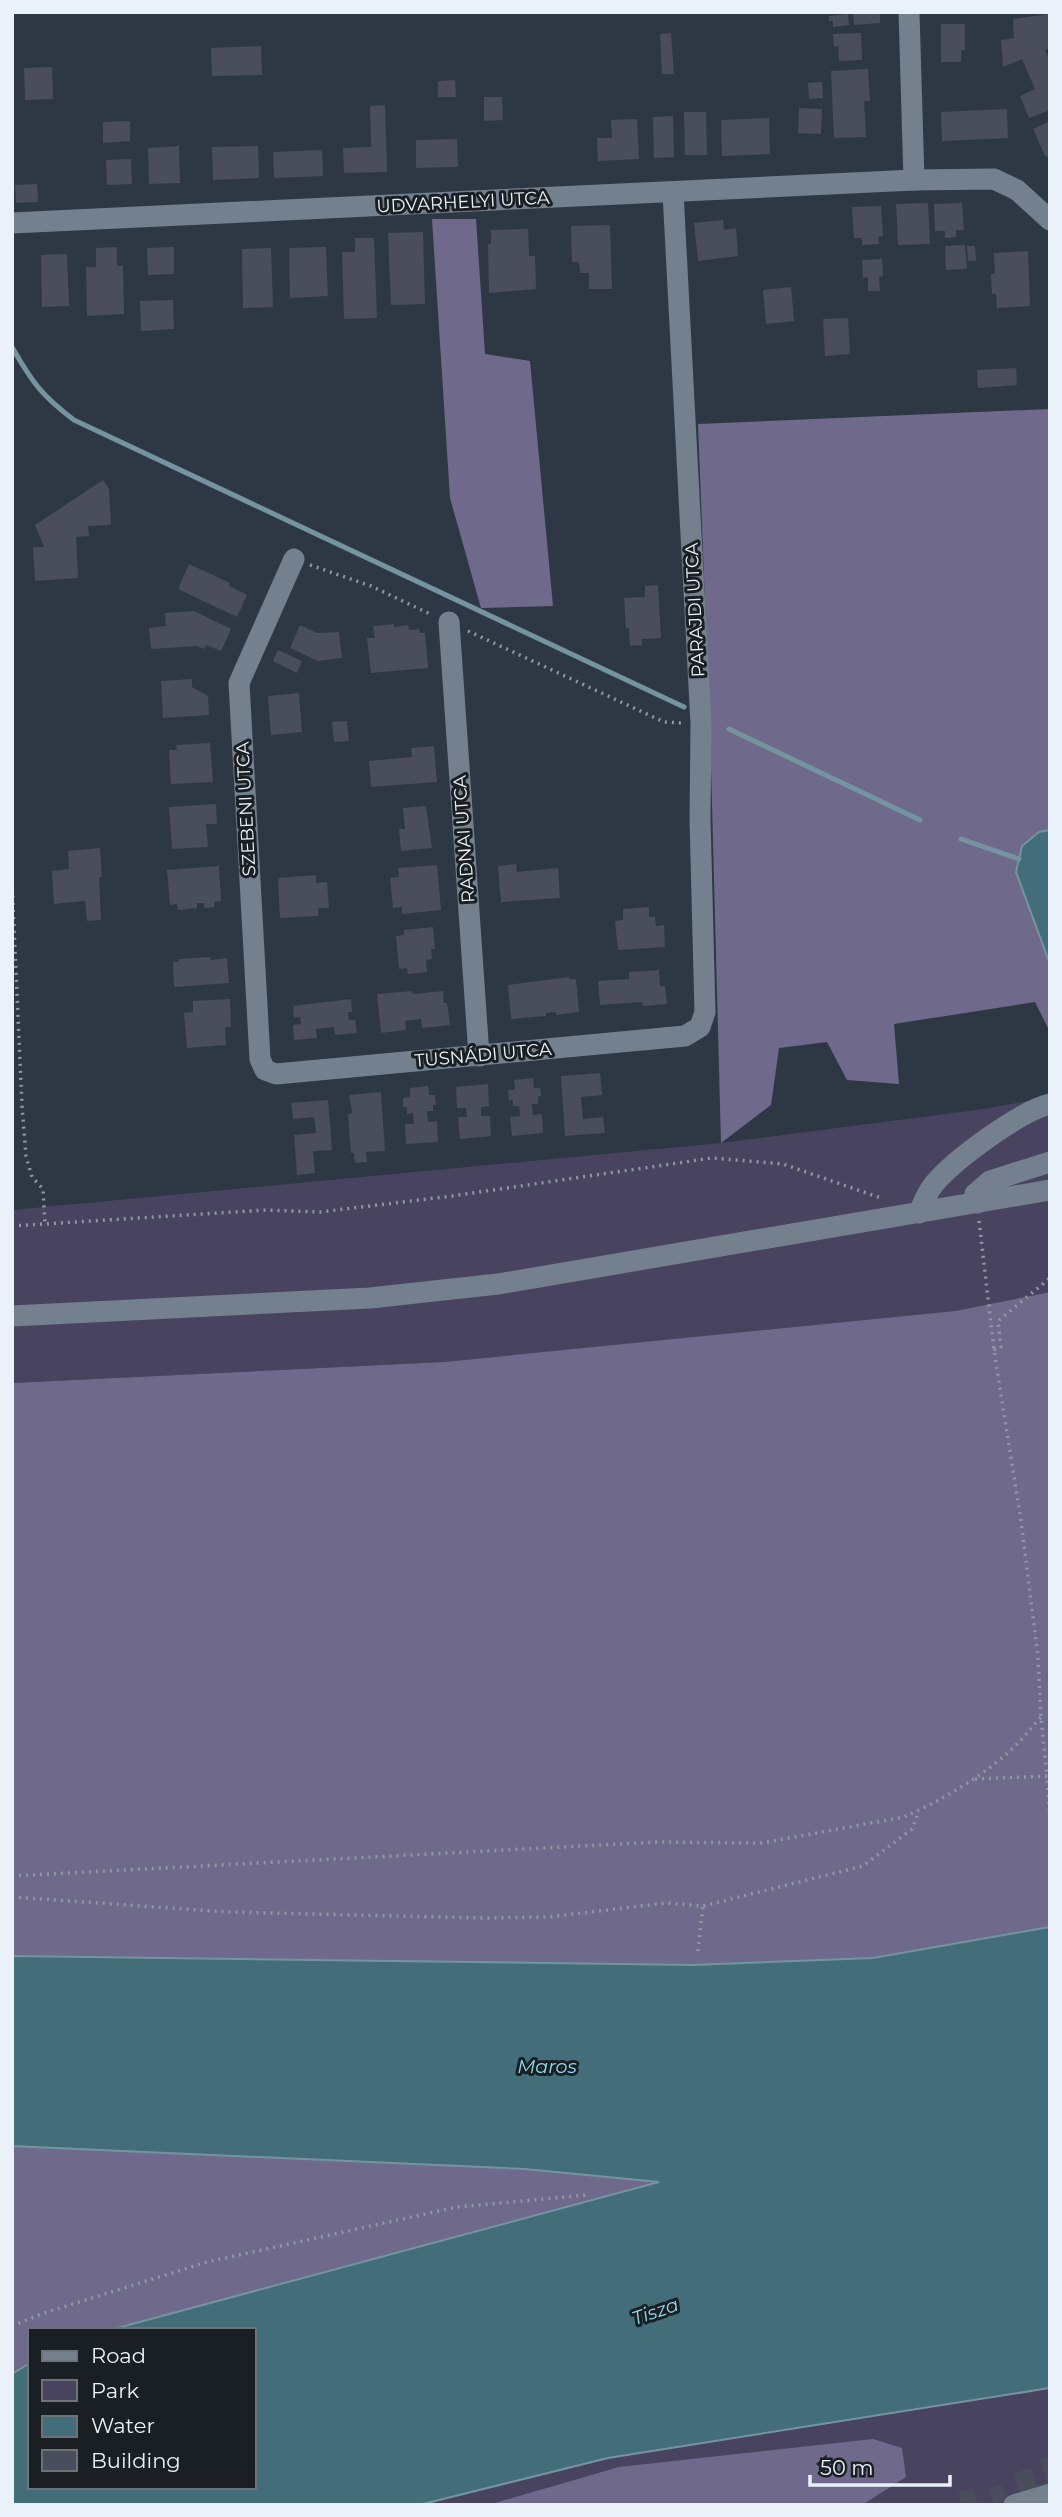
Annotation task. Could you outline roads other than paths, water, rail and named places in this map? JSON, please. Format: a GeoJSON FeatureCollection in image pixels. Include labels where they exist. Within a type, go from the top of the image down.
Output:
{"type":"FeatureCollection","features":[{"type":"Feature","properties":{"kind":"street"},"geometry":{"type":"LineString","coordinates":[[909,12],[914,180]]}},
{"type":"Feature","properties":{"kind":"street","name":"UDVARHELYI UTCA"},"geometry":{"type":"LineString","coordinates":[[12,223],[914,180],[994,179],[1017,190],[1050,220]]}},
{"type":"Feature","properties":{"kind":"street","name":"PARAJDI UTCA"},"geometry":{"type":"LineString","coordinates":[[673,192],[701,724],[700,819],[705,1012],[700,1027]]}},
{"type":"Feature","properties":{"kind":"street","name":"SZEBENI UTCA"},"geometry":{"type":"LineString","coordinates":[[265,1070],[260,1059],[239,683],[294,559]]}},
{"type":"Feature","properties":{"kind":"street","name":"RADNAI UTCA"},"geometry":{"type":"LineString","coordinates":[[449,622],[480,1056]]}},
{"type":"Feature","properties":{"kind":"street","name":"TUSNÁDI UTCA"},"geometry":{"type":"LineString","coordinates":[[265,1070],[276,1074],[685,1036],[700,1027]]}},
{"type":"Feature","properties":{"kind":"street"},"geometry":{"type":"LineString","coordinates":[[919,1213],[935,1183],[956,1164],[1023,1116],[1050,1104]]}},
{"type":"Feature","properties":{"kind":"street"},"geometry":{"type":"LineString","coordinates":[[977,1203],[975,1194],[990,1181],[1050,1162]]}},
{"type":"Feature","properties":{"kind":"street"},"geometry":{"type":"LineString","coordinates":[[12,1315],[370,1298],[498,1284],[1050,1190]]}},
{"type":"Feature","properties":{"kind":"street"},"geometry":{"type":"LineString","coordinates":[[1014,2505],[1050,2494]]}},
{"type":"Feature","properties":{"kind":"water"},"geometry":{"type":"Polygon","coordinates":[[[1050,830],[1050,964],[1016,872],[1022,846],[1039,832],[1050,830]]]}},
{"type":"Feature","properties":{"kind":"water"},"geometry":{"type":"Polygon","coordinates":[[[1050,1927],[1050,2388],[608,2458],[419,2505],[12,2505],[12,2374],[28,2364],[28,2489],[256,2489],[256,2328],[117,2328],[659,2182],[525,2169],[12,2146],[12,1956],[693,1965],[873,1958],[1050,1927]]]}},
{"type":"Feature","properties":{"kind":"waterway"},"geometry":{"type":"LineString","coordinates":[[12,347],[38,388],[74,420],[684,707]]}},
{"type":"Feature","properties":{"kind":"waterway"},"geometry":{"type":"LineString","coordinates":[[729,729],[920,820]]}},
{"type":"Feature","properties":{"kind":"waterway"},"geometry":{"type":"LineString","coordinates":[[961,839],[1019,859]]}},
{"type":"Feature","properties":{"kind":"water label","name":"Maros"},"geometry":{"type":"Point","coordinates":[547,2066]}},
{"type":"Feature","properties":{"kind":"water label","name":"Tisza"},"geometry":{"type":"Point","coordinates":[655,2311]}}]}
